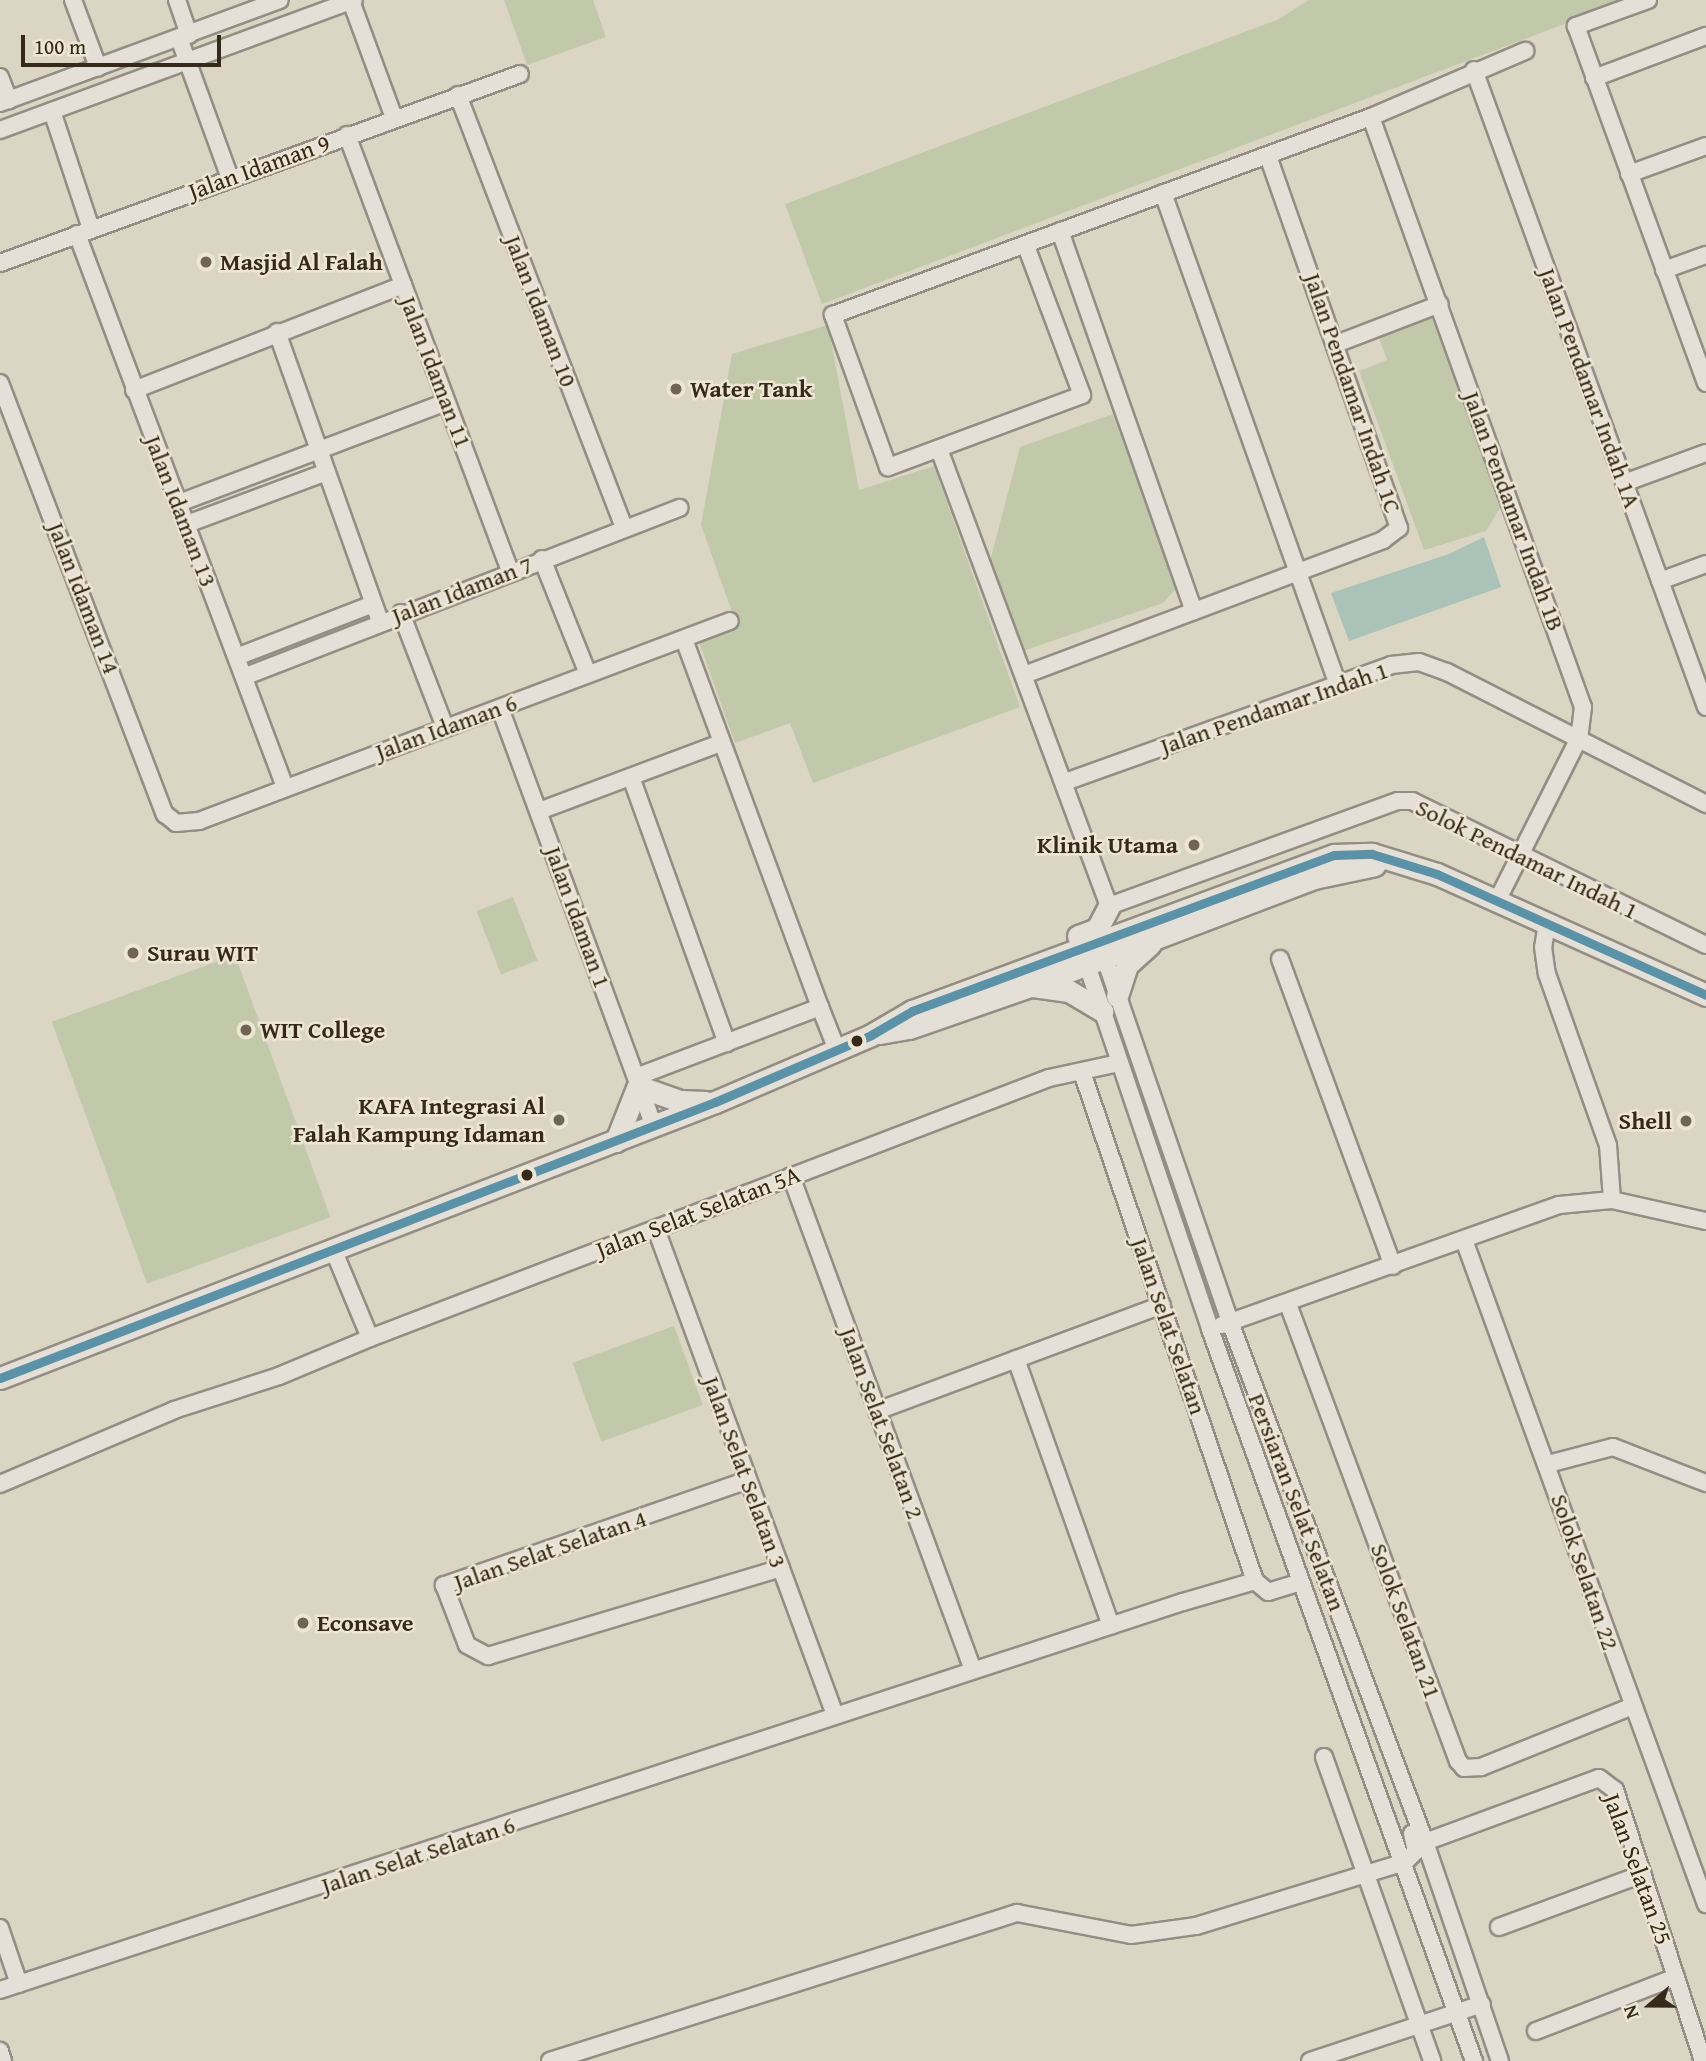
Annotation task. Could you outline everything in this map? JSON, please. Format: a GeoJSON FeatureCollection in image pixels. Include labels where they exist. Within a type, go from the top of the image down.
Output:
{"type":"FeatureCollection","features":[{"type":"Feature","properties":{"kind":"main road"},"geometry":{"type":"LineString","coordinates":[[0,1378],[715,1102],[871,1035],[904,1014],[1026,977],[1307,862],[1372,854],[1498,899],[1706,995]]}},
{"type":"Feature","properties":{"kind":"main road"},"geometry":{"type":"LineString","coordinates":[[1092,952],[1163,934],[1330,873],[1397,863]]}},
{"type":"Feature","properties":{"kind":"main road"},"geometry":{"type":"LineString","coordinates":[[1026,977],[1053,947],[1097,929],[1109,906]]}},
{"type":"Feature","properties":{"kind":"main road"},"geometry":{"type":"LineString","coordinates":[[1118,996],[1127,965],[1163,934]]}},
{"type":"Feature","properties":{"kind":"main road"},"geometry":{"type":"LineString","coordinates":[[1026,977],[1069,991],[1102,1012]]}},
{"type":"Feature","properties":{"kind":"main road"},"geometry":{"type":"LineString","coordinates":[[616,1141],[638,1083],[680,1101],[715,1102]]}},
{"type":"Feature","properties":{"kind":"street"},"geometry":{"type":"LineString","coordinates":[[74,0],[98,67]]}},
{"type":"Feature","properties":{"kind":"street"},"geometry":{"type":"LineString","coordinates":[[177,0],[188,63],[230,178]]}},
{"type":"Feature","properties":{"kind":"street"},"geometry":{"type":"LineString","coordinates":[[0,77],[4,102],[280,0]]}},
{"type":"Feature","properties":{"kind":"street"},"geometry":{"type":"LineString","coordinates":[[1648,0],[1576,26],[1706,383]]}},
{"type":"Feature","properties":{"kind":"street"},"geometry":{"type":"LineString","coordinates":[[0,130],[352,1],[394,118]]}},
{"type":"Feature","properties":{"kind":"street"},"geometry":{"type":"LineString","coordinates":[[1594,78],[1706,36]]}},
{"type":"Feature","properties":{"kind":"street"},"geometry":{"type":"LineString","coordinates":[[1026,246],[1083,395],[888,467],[833,316],[1371,117],[1474,70],[1525,51]]}},
{"type":"Feature","properties":{"kind":"street","name":"Jalan Pendamar Indah 1A"},"geometry":{"type":"LineString","coordinates":[[1474,70],[1660,581],[1701,679],[1706,707]]}},
{"type":"Feature","properties":{"kind":"street","name":"Jalan Idaman 9"},"geometry":{"type":"LineString","coordinates":[[0,263],[458,94],[520,74]]}},
{"type":"Feature","properties":{"kind":"street","name":"Jalan Idaman 10"},"geometry":{"type":"LineString","coordinates":[[458,94],[624,528]]}},
{"type":"Feature","properties":{"kind":"street","name":"Jalan Idaman 13"},"geometry":{"type":"LineString","coordinates":[[51,111],[84,232],[134,390],[239,656],[285,787]]}},
{"type":"Feature","properties":{"kind":"street","name":"Jalan Pendamar Indah 1B"},"geometry":{"type":"LineString","coordinates":[[1371,117],[1579,688],[1583,707],[1578,738],[1498,899]]}},
{"type":"Feature","properties":{"kind":"street","name":"Jalan Idaman 11"},"geometry":{"type":"LineString","coordinates":[[347,135],[510,570]]}},
{"type":"Feature","properties":{"kind":"street"},"geometry":{"type":"LineString","coordinates":[[1629,174],[1706,146]]}},
{"type":"Feature","properties":{"kind":"street","name":"Jalan Pendamar Indah 1C"},"geometry":{"type":"LineString","coordinates":[[1024,675],[1383,540],[1399,528],[1268,155]]}},
{"type":"Feature","properties":{"kind":"street"},"geometry":{"type":"LineString","coordinates":[[1163,193],[1338,685]]}},
{"type":"Feature","properties":{"kind":"street"},"geometry":{"type":"LineString","coordinates":[[1060,230],[1194,611]]}},
{"type":"Feature","properties":{"kind":"street"},"geometry":{"type":"LineString","coordinates":[[1664,270],[1706,255]]}},
{"type":"Feature","properties":{"kind":"street"},"geometry":{"type":"LineString","coordinates":[[134,390],[403,285]]}},
{"type":"Feature","properties":{"kind":"street"},"geometry":{"type":"LineString","coordinates":[[1336,344],[1440,304]]}},
{"type":"Feature","properties":{"kind":"street"},"geometry":{"type":"LineString","coordinates":[[277,332],[380,621]]}},
{"type":"Feature","properties":{"kind":"street","name":"Jalan Idaman 14"},"geometry":{"type":"LineString","coordinates":[[0,383],[165,814]]}},
{"type":"Feature","properties":{"kind":"street"},"geometry":{"type":"LineString","coordinates":[[178,503],[446,402]]}},
{"type":"Feature","properties":{"kind":"street"},"geometry":{"type":"LineString","coordinates":[[939,449],[1109,906]]}},
{"type":"Feature","properties":{"kind":"street"},"geometry":{"type":"LineString","coordinates":[[1624,483],[1706,453]]}},
{"type":"Feature","properties":{"kind":"street"},"geometry":{"type":"LineString","coordinates":[[187,524],[327,472]]}},
{"type":"Feature","properties":{"kind":"street","name":"Jalan Idaman 7"},"geometry":{"type":"LineString","coordinates":[[246,676],[510,570],[680,508]]}},
{"type":"Feature","properties":{"kind":"street"},"geometry":{"type":"LineString","coordinates":[[542,559],[588,674]]}},
{"type":"Feature","properties":{"kind":"street"},"geometry":{"type":"LineString","coordinates":[[1660,581],[1706,564]]}},
{"type":"Feature","properties":{"kind":"street","name":"Jalan Idaman 7"},"geometry":{"type":"LineString","coordinates":[[239,656],[373,604]]}},
{"type":"Feature","properties":{"kind":"street"},"geometry":{"type":"LineString","coordinates":[[401,613],[446,727]]}},
{"type":"Feature","properties":{"kind":"street","name":"Jalan Idaman 6"},"geometry":{"type":"LineString","coordinates":[[165,814],[176,823],[186,824],[730,621]]}},
{"type":"Feature","properties":{"kind":"street"},"geometry":{"type":"LineString","coordinates":[[684,639],[720,743],[837,1050]]}},
{"type":"Feature","properties":{"kind":"street","name":"Jalan Pendamar Indah 1"},"geometry":{"type":"LineString","coordinates":[[1065,782],[1391,665],[1419,662],[1578,738],[1706,804]]}},
{"type":"Feature","properties":{"kind":"street","name":"Jalan Idaman 1"},"geometry":{"type":"LineString","coordinates":[[500,708],[654,1126]]}},
{"type":"Feature","properties":{"kind":"street"},"geometry":{"type":"LineString","coordinates":[[539,811],[720,743]]}},
{"type":"Feature","properties":{"kind":"street"},"geometry":{"type":"LineString","coordinates":[[631,777],[727,1043]]}},
{"type":"Feature","properties":{"kind":"street","name":"Solok Pendamar Indah 1"},"geometry":{"type":"LineString","coordinates":[[1109,906],[1398,801],[1412,801],[1706,945]]}},
{"type":"Feature","properties":{"kind":"street"},"geometry":{"type":"LineString","coordinates":[[1548,923],[1543,947],[1547,974],[1608,1145],[1612,1200]]}},
{"type":"Feature","properties":{"kind":"street","name":"Persiaran Selat Selatan"},"geometry":{"type":"LineString","coordinates":[[1092,952],[1118,996],[1230,1322],[1424,1842],[1500,2061]]}},
{"type":"Feature","properties":{"kind":"street","name":"Persiaran Selat Selatan"},"geometry":{"type":"LineString","coordinates":[[1092,952],[1102,1012],[1210,1329],[1300,1582],[1405,1862],[1474,2061]]}},
{"type":"Feature","properties":{"kind":"street"},"geometry":{"type":"LineString","coordinates":[[1280,959],[1393,1266]]}},
{"type":"Feature","properties":{"kind":"street"},"geometry":{"type":"LineString","coordinates":[[638,1083],[727,1043],[820,1007]]}},
{"type":"Feature","properties":{"kind":"street","name":"Jalan Selat Selatan 5A"},"geometry":{"type":"LineString","coordinates":[[0,1484],[174,1410],[279,1376],[370,1338],[1049,1078],[1119,1063]]}},
{"type":"Feature","properties":{"kind":"street","name":"Jalan Selat Selatan"},"geometry":{"type":"LineString","coordinates":[[1082,1072],[1255,1581]]}},
{"type":"Feature","properties":{"kind":"street","name":"Jalan Selat Selatan 2"},"geometry":{"type":"LineString","coordinates":[[791,1176],[973,1670]]}},
{"type":"Feature","properties":{"kind":"street"},"geometry":{"type":"LineString","coordinates":[[1210,1329],[1288,1304],[1559,1206],[1612,1200],[1706,1221]]}},
{"type":"Feature","properties":{"kind":"street","name":"Jalan Selat Selatan 3"},"geometry":{"type":"LineString","coordinates":[[656,1229],[835,1716]]}},
{"type":"Feature","properties":{"kind":"street","name":"Solok Selatan 22"},"geometry":{"type":"LineString","coordinates":[[1464,1240],[1548,1464],[1706,1904]]}},
{"type":"Feature","properties":{"kind":"street"},"geometry":{"type":"LineString","coordinates":[[334,1249],[370,1338]]}},
{"type":"Feature","properties":{"kind":"street","name":"Solok Selatan 21"},"geometry":{"type":"LineString","coordinates":[[1288,1304],[1458,1761],[1464,1768],[1481,1768],[1633,1706]]}},
{"type":"Feature","properties":{"kind":"street"},"geometry":{"type":"LineString","coordinates":[[877,1411],[1162,1305]]}},
{"type":"Feature","properties":{"kind":"street"},"geometry":{"type":"LineString","coordinates":[[1016,1359],[1111,1626]]}},
{"type":"Feature","properties":{"kind":"street"},"geometry":{"type":"LineString","coordinates":[[1548,1464],[1613,1447],[1706,1483]]}},
{"type":"Feature","properties":{"kind":"street","name":"Jalan Selat Selatan 4"},"geometry":{"type":"LineString","coordinates":[[748,1480],[444,1586],[467,1645],[488,1656],[780,1568]]}},
{"type":"Feature","properties":{"kind":"street"},"geometry":{"type":"LineString","coordinates":[[1255,1581],[1268,1592],[1300,1582]]}},
{"type":"Feature","properties":{"kind":"street","name":"Jalan Selat Selatan 6"},"geometry":{"type":"LineString","coordinates":[[0,1990],[973,1670],[1255,1581]]}},
{"type":"Feature","properties":{"kind":"street"},"geometry":{"type":"LineString","coordinates":[[1324,1757],[1432,2061]]}},
{"type":"Feature","properties":{"kind":"street","name":"Jalan Selatan 25"},"geometry":{"type":"LineString","coordinates":[[1424,1842],[1599,1778],[1615,1790],[1703,2061]]}},
{"type":"Feature","properties":{"kind":"street"},"geometry":{"type":"LineString","coordinates":[[550,2061],[1017,1913],[1131,1935],[1168,1933],[1405,1862],[1414,1856],[1417,1846],[1404,1809],[1405,1790]]}},
{"type":"Feature","properties":{"kind":"street"},"geometry":{"type":"LineString","coordinates":[[1499,1927],[1642,1874]]}},
{"type":"Feature","properties":{"kind":"street"},"geometry":{"type":"LineString","coordinates":[[0,1928],[19,1984]]}},
{"type":"Feature","properties":{"kind":"street"},"geometry":{"type":"LineString","coordinates":[[1536,2031],[1676,1977]]}},
{"type":"Feature","properties":{"kind":"street"},"geometry":{"type":"LineString","coordinates":[[1310,2061],[1482,2004]]}},
{"type":"Feature","properties":{"kind":"street"},"geometry":{"type":"LineString","coordinates":[[0,2051],[3,2061]]}},
{"type":"Feature","properties":{"kind":"shaded area"},"geometry":{"type":"Polygon","coordinates":[[[504,0],[593,0],[606,37],[527,65],[504,0]]]}},
{"type":"Feature","properties":{"kind":"shaded area"},"geometry":{"type":"Polygon","coordinates":[[[1309,0],[1628,0],[822,304],[785,204],[1277,20],[1309,0]]]}},
{"type":"Feature","properties":{"kind":"shaded area"},"geometry":{"type":"Polygon","coordinates":[[[1430,313],[1500,508],[1486,531],[1424,550],[1359,371],[1387,360],[1377,332],[1430,313]]]}},
{"type":"Feature","properties":{"kind":"shaded area"},"geometry":{"type":"Polygon","coordinates":[[[828,325],[859,490],[934,466],[1020,707],[813,783],[790,723],[735,743],[699,642],[737,626],[701,525],[732,354],[828,325]]]}},
{"type":"Feature","properties":{"kind":"shaded area"},"geometry":{"type":"Polygon","coordinates":[[[1113,414],[1176,589],[1163,603],[1020,652],[989,565],[1020,447],[1113,414]]]}},
{"type":"Feature","properties":{"kind":"shaded area"},"geometry":{"type":"Polygon","coordinates":[[[1484,537],[1501,587],[1349,641],[1331,593],[1449,554],[1484,537]]]}},
{"type":"Feature","properties":{"kind":"shaded area"},"geometry":{"type":"Polygon","coordinates":[[[513,897],[537,960],[501,974],[477,911],[513,897]]]}},
{"type":"Feature","properties":{"kind":"shaded area"},"geometry":{"type":"Polygon","coordinates":[[[235,955],[330,1217],[147,1284],[52,1022],[235,955]]]}},
{"type":"Feature","properties":{"kind":"shaded area"},"geometry":{"type":"Polygon","coordinates":[[[674,1326],[703,1405],[601,1442],[573,1363],[674,1326]]]}},
{"type":"Feature","properties":{"kind":"transit line"},"geometry":{"type":"LineString","coordinates":[[0,1378],[715,1102],[871,1035],[912,1011],[1334,855],[1372,854],[1437,874],[1706,995]]}},
{"type":"Feature","properties":{"kind":"place","name":"Masjid Al Falah"},"geometry":{"type":"Point","coordinates":[206,262]}},
{"type":"Feature","properties":{"kind":"place","name":"Water Tank"},"geometry":{"type":"Point","coordinates":[676,389]}},
{"type":"Feature","properties":{"kind":"place","name":"Klinik Utama"},"geometry":{"type":"Point","coordinates":[1194,845]}},
{"type":"Feature","properties":{"kind":"place","name":"Surau WIT"},"geometry":{"type":"Point","coordinates":[133,953]}},
{"type":"Feature","properties":{"kind":"place","name":"WIT College"},"geometry":{"type":"Point","coordinates":[246,1030]}},
{"type":"Feature","properties":{"kind":"place","name":"KAFA Integrasi Al Falah Kampung Idaman"},"geometry":{"type":"Point","coordinates":[559,1120]}},
{"type":"Feature","properties":{"kind":"place","name":"Shell"},"geometry":{"type":"Point","coordinates":[1686,1121]}},
{"type":"Feature","properties":{"kind":"place","name":"Econsave"},"geometry":{"type":"Point","coordinates":[303,1623]}}]}
